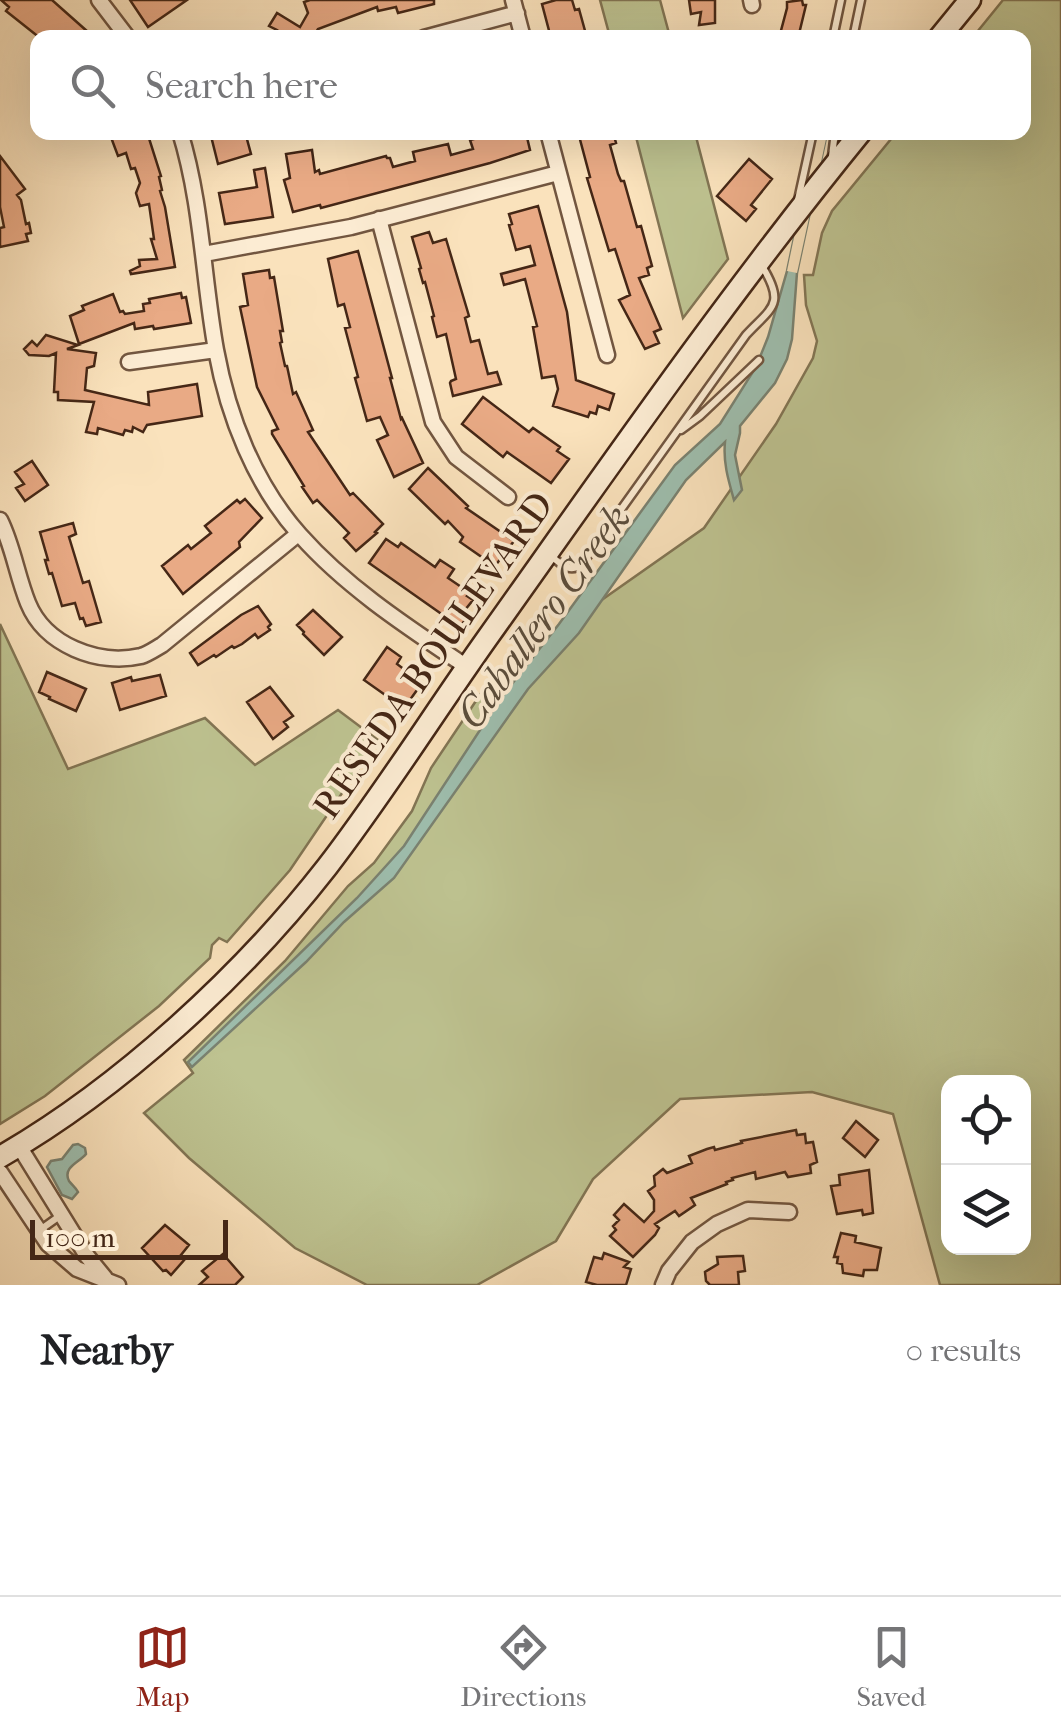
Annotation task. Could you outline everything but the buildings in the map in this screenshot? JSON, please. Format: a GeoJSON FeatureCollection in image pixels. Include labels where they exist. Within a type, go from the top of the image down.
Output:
{"type":"FeatureCollection","features":[{"type":"Feature","properties":{"kind":"main road"},"geometry":{"type":"LineString","coordinates":[[946,30],[970,0]]}},
{"type":"Feature","properties":{"kind":"main road","name":"RESEDA BOULEVARD"},"geometry":{"type":"LineString","coordinates":[[9,1151],[106,1086],[162,1039],[224,982],[326,868],[759,260],[855,140]]}},
{"type":"Feature","properties":{"kind":"street"},"geometry":{"type":"LineString","coordinates":[[99,0],[122,30]]}},
{"type":"Feature","properties":{"kind":"street"},"geometry":{"type":"LineString","coordinates":[[447,30],[515,6]]}},
{"type":"Feature","properties":{"kind":"street"},"geometry":{"type":"LineString","coordinates":[[182,140],[204,254],[216,350],[232,415],[266,490],[298,534],[330,566],[467,667]]}},
{"type":"Feature","properties":{"kind":"street"},"geometry":{"type":"LineString","coordinates":[[550,140],[607,356]]}},
{"type":"Feature","properties":{"kind":"street"},"geometry":{"type":"LineString","coordinates":[[204,254],[379,220],[558,173]]}},
{"type":"Feature","properties":{"kind":"street"},"geometry":{"type":"LineString","coordinates":[[379,220],[433,422],[456,457],[508,497]]}},
{"type":"Feature","properties":{"kind":"street"},"geometry":{"type":"LineString","coordinates":[[129,362],[216,350]]}},
{"type":"Feature","properties":{"kind":"street"},"geometry":{"type":"LineString","coordinates":[[0,520],[29,607],[44,628],[63,644],[93,656],[120,658],[144,655],[162,646],[298,534]]}},
{"type":"Feature","properties":{"kind":"street"},"geometry":{"type":"LineString","coordinates":[[9,1151],[112,1282]]}},
{"type":"Feature","properties":{"kind":"street"},"geometry":{"type":"LineString","coordinates":[[0,1172],[48,1244],[77,1269],[112,1282]]}},
{"type":"Feature","properties":{"kind":"street"},"geometry":{"type":"LineString","coordinates":[[663,1285],[692,1242],[717,1224],[748,1210],[788,1212]]}},
{"type":"Feature","properties":{"kind":"lane"},"geometry":{"type":"LineString","coordinates":[[835,30],[841,0]]}},
{"type":"Feature","properties":{"kind":"lane"},"geometry":{"type":"LineString","coordinates":[[854,30],[860,0]]}},
{"type":"Feature","properties":{"kind":"lane"},"geometry":{"type":"LineString","coordinates":[[797,213],[811,140]]}},
{"type":"Feature","properties":{"kind":"lane"},"geometry":{"type":"LineString","coordinates":[[830,172],[834,140]]}},
{"type":"Feature","properties":{"kind":"lane"},"geometry":{"type":"LineString","coordinates":[[547,554],[568,569],[582,564],[746,335],[770,312],[775,290],[759,260]]}},
{"type":"Feature","properties":{"kind":"lane"},"geometry":{"type":"LineString","coordinates":[[676,433],[700,416],[758,360]]}},
{"type":"Feature","properties":{"kind":"lane"},"geometry":{"type":"LineString","coordinates":[[39,1231],[61,1215]]}},
{"type":"Feature","properties":{"kind":"green space"},"geometry":{"type":"Polygon","coordinates":[[[600,0],[660,0],[668,30],[608,30],[600,0]]]}},
{"type":"Feature","properties":{"kind":"green space"},"geometry":{"type":"Polygon","coordinates":[[[1003,0],[1061,0],[1061,1285],[940,1285],[893,1114],[812,1092],[680,1099],[593,1179],[556,1241],[477,1285],[367,1285],[295,1248],[189,1158],[144,1113],[193,1073],[184,1060],[285,961],[348,886],[374,863],[412,811],[431,768],[492,677],[704,528],[776,424],[813,358],[817,341],[806,305],[804,275],[813,275],[822,233],[832,211],[890,140],[1031,140],[1031,30],[979,30],[1003,0]]]}},
{"type":"Feature","properties":{"kind":"green space"},"geometry":{"type":"Polygon","coordinates":[[[637,140],[697,140],[728,259],[683,318],[637,140]]]}},
{"type":"Feature","properties":{"kind":"green space"},"geometry":{"type":"Polygon","coordinates":[[[0,624],[68,769],[205,718],[255,765],[338,710],[378,740],[290,870],[227,942],[219,938],[212,945],[210,958],[159,1006],[45,1096],[0,1124],[0,624]]]}},
{"type":"Feature","properties":{"kind":"shaded area"},"geometry":{"type":"Polygon","coordinates":[[[815,140],[826,140],[797,273],[787,359],[775,383],[740,426],[735,455],[742,490],[734,500],[725,464],[725,442],[686,480],[579,633],[528,689],[394,878],[192,1067],[188,1062],[357,898],[404,846],[501,698],[675,465],[720,424],[756,367],[787,271],[815,140]]]}},
{"type":"Feature","properties":{"kind":"shaded area"},"geometry":{"type":"Polygon","coordinates":[[[78,1144],[86,1154],[68,1172],[69,1181],[78,1192],[72,1199],[62,1195],[47,1167],[78,1144]]]}},
{"type":"Feature","properties":{"kind":"pier"},"geometry":{"type":"Polygon","coordinates":[[[814,140],[826,140],[797,273],[787,271],[814,140]]]}},
{"type":"Feature","properties":{"kind":"water label","name":"Caballero Creek"},"geometry":{"type":"Point","coordinates":[543,616]}}]}
